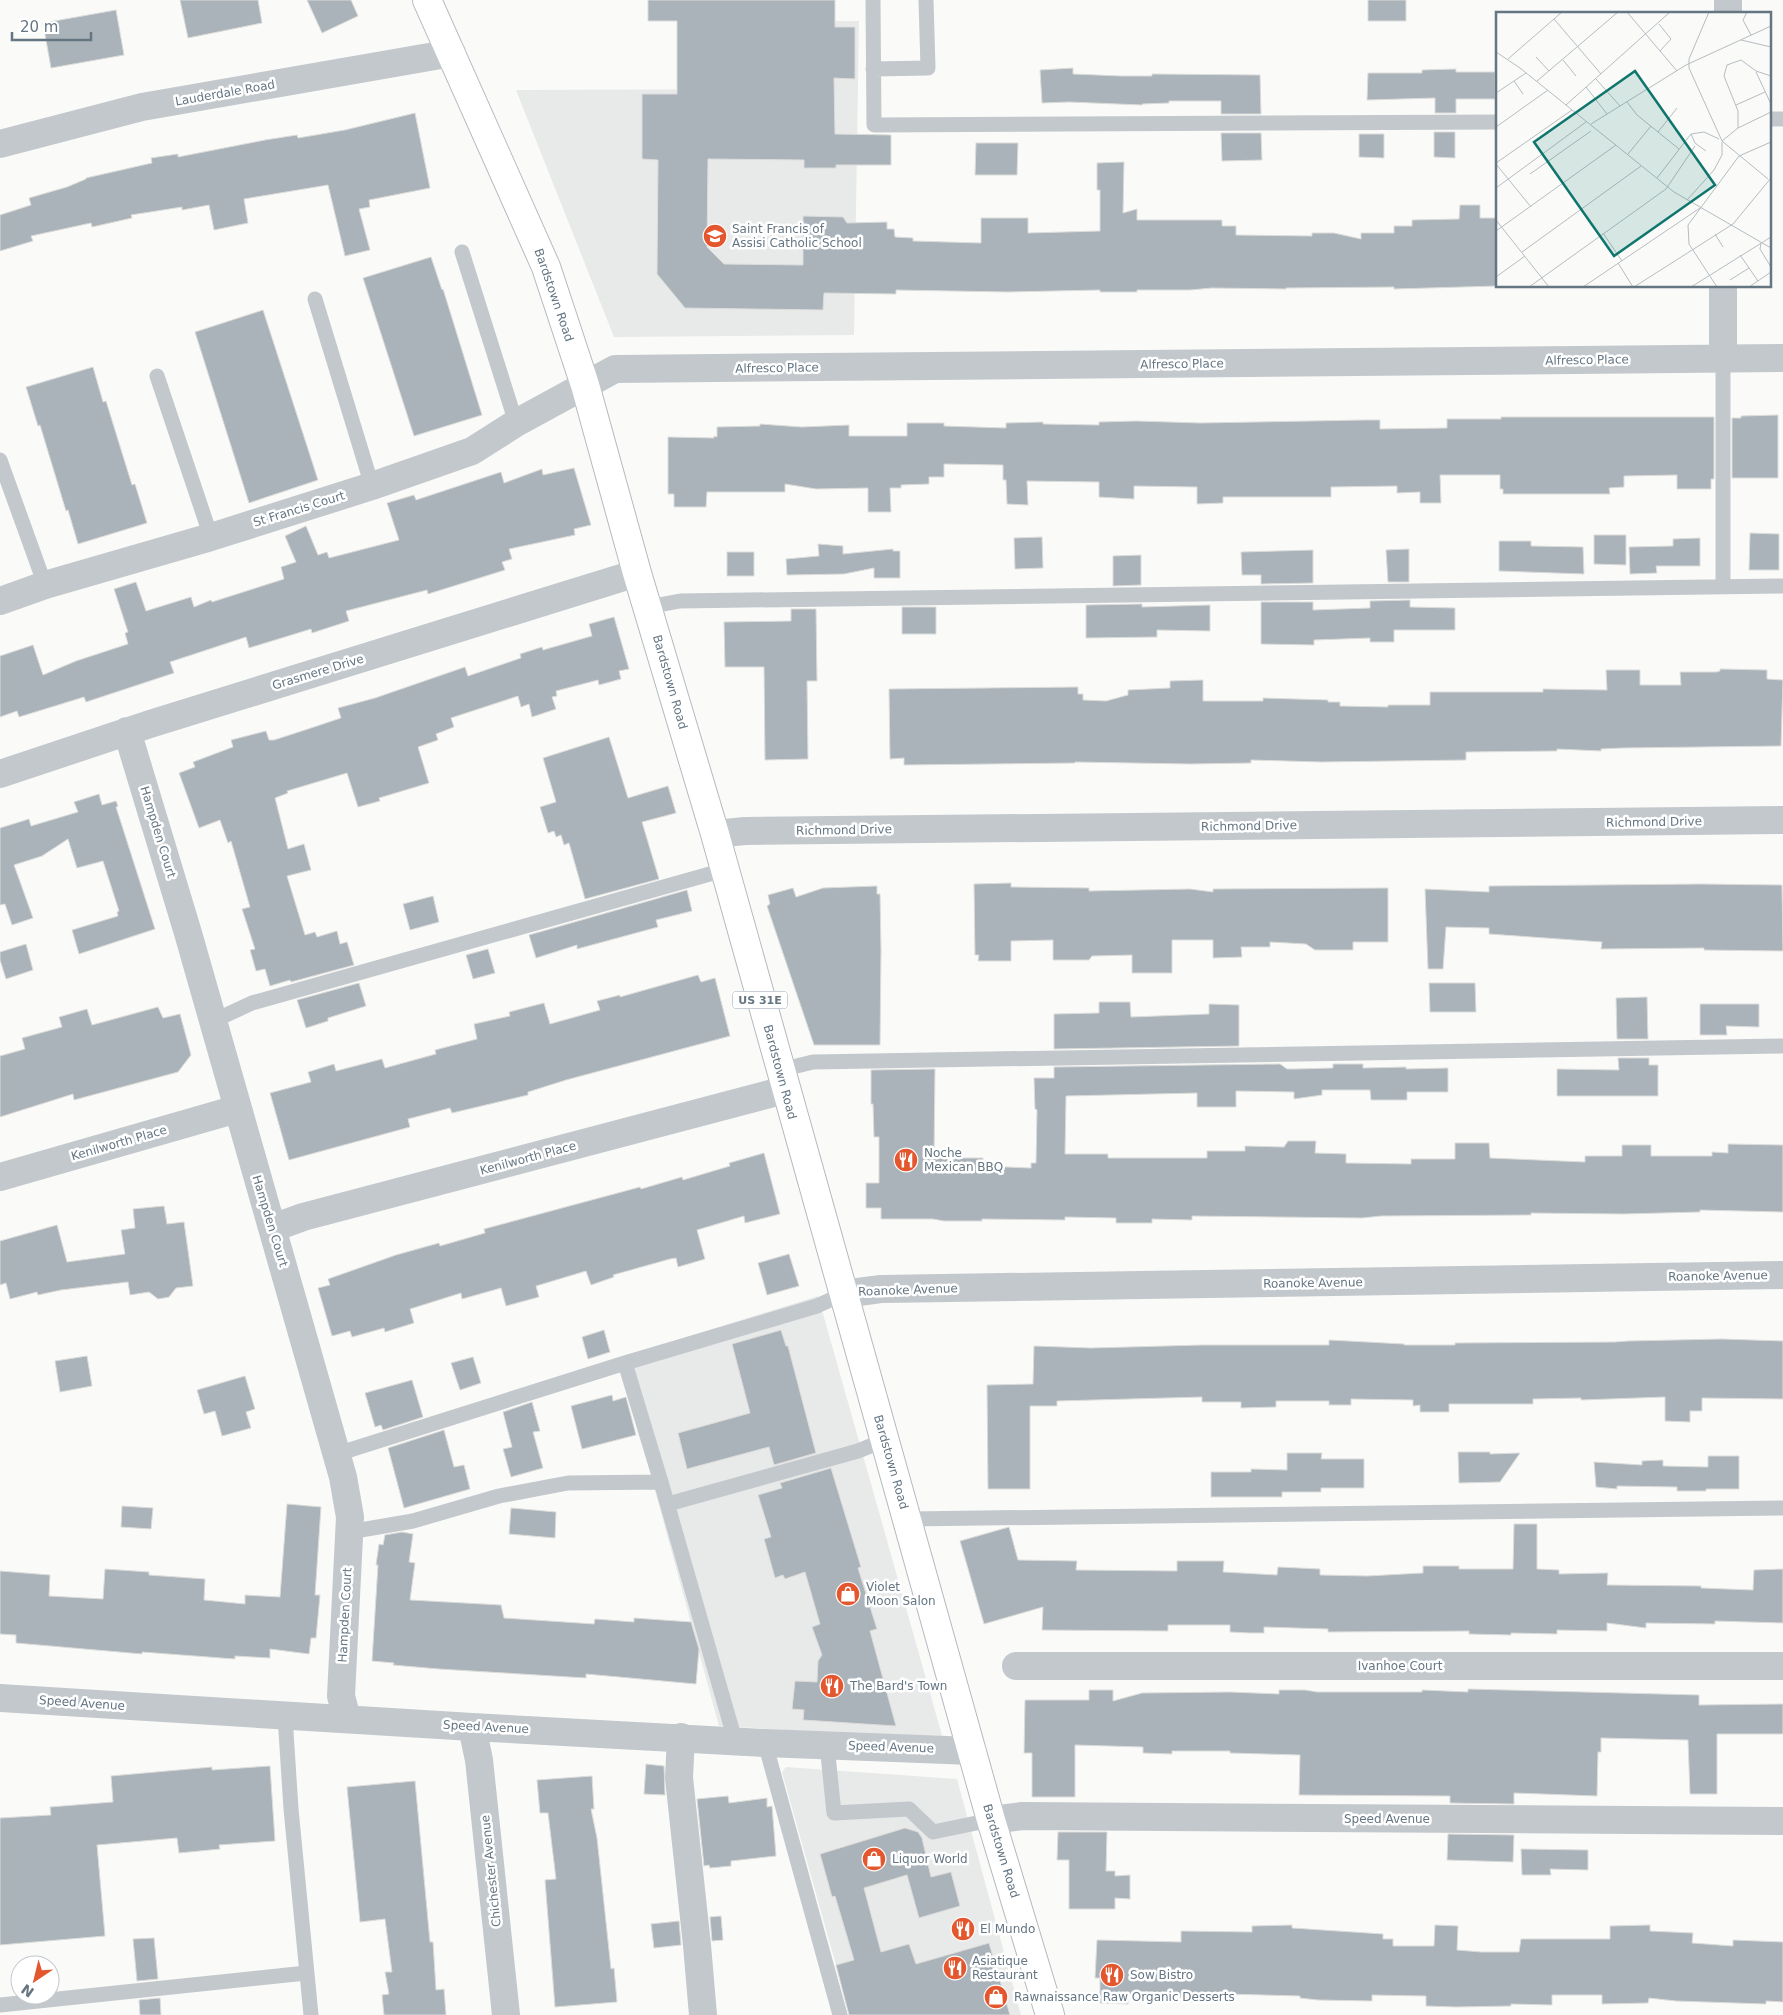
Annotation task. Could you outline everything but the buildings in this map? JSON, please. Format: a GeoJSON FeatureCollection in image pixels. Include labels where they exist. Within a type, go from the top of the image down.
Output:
{"type":"FeatureCollection","features":[{"type":"Feature","properties":{"kind":"main road","name":"Bardstown Road"},"geometry":{"type":"LineString","coordinates":[[427,0],[546,267],[585,385],[715,834],[782,1080],[908,1519],[991,1820],[1050,2015]]}},
{"type":"Feature","properties":{"kind":"street","name":"Lauderdale Road"},"geometry":{"type":"LineString","coordinates":[[0,144],[142,108],[452,53]]}},
{"type":"Feature","properties":{"kind":"street"},"geometry":{"type":"LineString","coordinates":[[1723,288],[1723,359]]}},
{"type":"Feature","properties":{"kind":"street","name":"Alfresco Place"},"geometry":{"type":"LineString","coordinates":[[585,385],[615,369],[1783,358]]}},
{"type":"Feature","properties":{"kind":"street","name":"St Francis Court"},"geometry":{"type":"LineString","coordinates":[[0,601],[45,585],[211,537],[372,486],[472,451],[516,423],[585,385]]}},
{"type":"Feature","properties":{"kind":"street","name":"Grasmere Drive"},"geometry":{"type":"LineString","coordinates":[[0,774],[127,731],[638,573]]}},
{"type":"Feature","properties":{"kind":"street","name":"Hampden Court"},"geometry":{"type":"LineString","coordinates":[[127,731],[273,1228],[343,1477],[350,1517],[341,1696],[347,1719]]}},
{"type":"Feature","properties":{"kind":"street","name":"Richmond Drive"},"geometry":{"type":"LineString","coordinates":[[715,834],[745,831],[1783,820]]}},
{"type":"Feature","properties":{"kind":"street","name":"Kenilworth Place"},"geometry":{"type":"LineString","coordinates":[[273,1228],[782,1080]]}},
{"type":"Feature","properties":{"kind":"street","name":"Kenilworth Place"},"geometry":{"type":"LineString","coordinates":[[0,1177],[237,1109]]}},
{"type":"Feature","properties":{"kind":"street","name":"Roanoke Avenue"},"geometry":{"type":"LineString","coordinates":[[843,1294],[881,1289],[1783,1276]]}},
{"type":"Feature","properties":{"kind":"street","name":"Ivanhoe Court"},"geometry":{"type":"LineString","coordinates":[[1016,1666],[1783,1666]]}},
{"type":"Feature","properties":{"kind":"street","name":"Speed Avenue"},"geometry":{"type":"LineString","coordinates":[[0,1698],[472,1727],[972,1751]]}},
{"type":"Feature","properties":{"kind":"street","name":"Chichester Avenue"},"geometry":{"type":"LineString","coordinates":[[472,1727],[479,1760],[506,2015]]}},
{"type":"Feature","properties":{"kind":"street"},"geometry":{"type":"LineString","coordinates":[[681,1737],[679,1778],[698,1945],[703,2015]]}},
{"type":"Feature","properties":{"kind":"street","name":"Speed Avenue"},"geometry":{"type":"LineString","coordinates":[[991,1820],[1022,1816],[1783,1821]]}},
{"type":"Feature","properties":{"kind":"lane"},"geometry":{"type":"LineString","coordinates":[[872,0],[874,125],[1496,122]]}},
{"type":"Feature","properties":{"kind":"lane"},"geometry":{"type":"LineString","coordinates":[[873,69],[928,68],[926,0]]}},
{"type":"Feature","properties":{"kind":"lane"},"geometry":{"type":"LineString","coordinates":[[1770,119],[1783,119]]}},
{"type":"Feature","properties":{"kind":"lane"},"geometry":{"type":"LineString","coordinates":[[462,252],[516,423]]}},
{"type":"Feature","properties":{"kind":"lane"},"geometry":{"type":"LineString","coordinates":[[315,299],[372,486]]}},
{"type":"Feature","properties":{"kind":"lane"},"geometry":{"type":"LineString","coordinates":[[1723,359],[1723,587]]}},
{"type":"Feature","properties":{"kind":"lane"},"geometry":{"type":"LineString","coordinates":[[156,376],[211,537]]}},
{"type":"Feature","properties":{"kind":"lane"},"geometry":{"type":"LineString","coordinates":[[0,460],[45,585]]}},
{"type":"Feature","properties":{"kind":"lane"},"geometry":{"type":"LineString","coordinates":[[648,607],[680,601],[1783,586]]}},
{"type":"Feature","properties":{"kind":"lane"},"geometry":{"type":"LineString","coordinates":[[213,1021],[252,1003],[724,870]]}},
{"type":"Feature","properties":{"kind":"lane"},"geometry":{"type":"LineString","coordinates":[[782,1080],[813,1062],[1783,1046]]}},
{"type":"Feature","properties":{"kind":"lane"},"geometry":{"type":"LineString","coordinates":[[337,1454],[625,1363],[817,1306],[843,1294]]}},
{"type":"Feature","properties":{"kind":"lane"},"geometry":{"type":"LineString","coordinates":[[625,1363],[662,1482],[735,1740]]}},
{"type":"Feature","properties":{"kind":"lane"},"geometry":{"type":"LineString","coordinates":[[668,1504],[858,1451],[885,1440]]}},
{"type":"Feature","properties":{"kind":"lane"},"geometry":{"type":"LineString","coordinates":[[349,1532],[413,1521],[499,1496],[568,1483],[662,1482]]}},
{"type":"Feature","properties":{"kind":"lane"},"geometry":{"type":"LineString","coordinates":[[908,1519],[1783,1508]]}},
{"type":"Feature","properties":{"kind":"lane"},"geometry":{"type":"LineString","coordinates":[[285,1716],[291,1809],[311,2015]]}},
{"type":"Feature","properties":{"kind":"lane"},"geometry":{"type":"LineString","coordinates":[[765,1742],[840,2015]]}},
{"type":"Feature","properties":{"kind":"lane"},"geometry":{"type":"LineString","coordinates":[[827,1745],[834,1812],[909,1809],[932,1832],[991,1820]]}},
{"type":"Feature","properties":{"kind":"lane"},"geometry":{"type":"LineString","coordinates":[[0,2004],[306,1973]]}},
{"type":"Feature","properties":{"kind":"shaded area","name":"Saint Francis of Assisi Catholic School"},"geometry":{"type":"Polygon","coordinates":[[[817,21],[859,21],[854,335],[614,337],[516,90],[786,89],[817,21]]]}},
{"type":"Feature","properties":{"kind":"shaded area"},"geometry":{"type":"Polygon","coordinates":[[[818,1296],[943,1739],[719,1726],[619,1358],[818,1296]]]}},
{"type":"Feature","properties":{"kind":"shaded area"},"geometry":{"type":"Polygon","coordinates":[[[786,1767],[957,1779],[1021,2015],[850,2015],[782,1772],[786,1767]]]}},
{"type":"Feature","properties":{"kind":"place","name":"Saint Francis of Assisi Catholic School"},"geometry":{"type":"Point","coordinates":[715,236]}},
{"type":"Feature","properties":{"kind":"place","name":"Noche Mexican BBQ"},"geometry":{"type":"Point","coordinates":[906,1160]}},
{"type":"Feature","properties":{"kind":"place","name":"Violet Moon Salon"},"geometry":{"type":"Point","coordinates":[848,1594]}},
{"type":"Feature","properties":{"kind":"place","name":"The Bard's Town"},"geometry":{"type":"Point","coordinates":[832,1686]}},
{"type":"Feature","properties":{"kind":"place","name":"Liquor World"},"geometry":{"type":"Point","coordinates":[874,1859]}},
{"type":"Feature","properties":{"kind":"place","name":"El Mundo"},"geometry":{"type":"Point","coordinates":[963,1929]}},
{"type":"Feature","properties":{"kind":"place","name":"Asiatique Restaurant"},"geometry":{"type":"Point","coordinates":[955,1968]}},
{"type":"Feature","properties":{"kind":"place","name":"Sow Bistro"},"geometry":{"type":"Point","coordinates":[1112,1975]}},
{"type":"Feature","properties":{"kind":"place","name":"Rawnaissance Raw Organic Desserts"},"geometry":{"type":"Point","coordinates":[996,1997]}}]}
